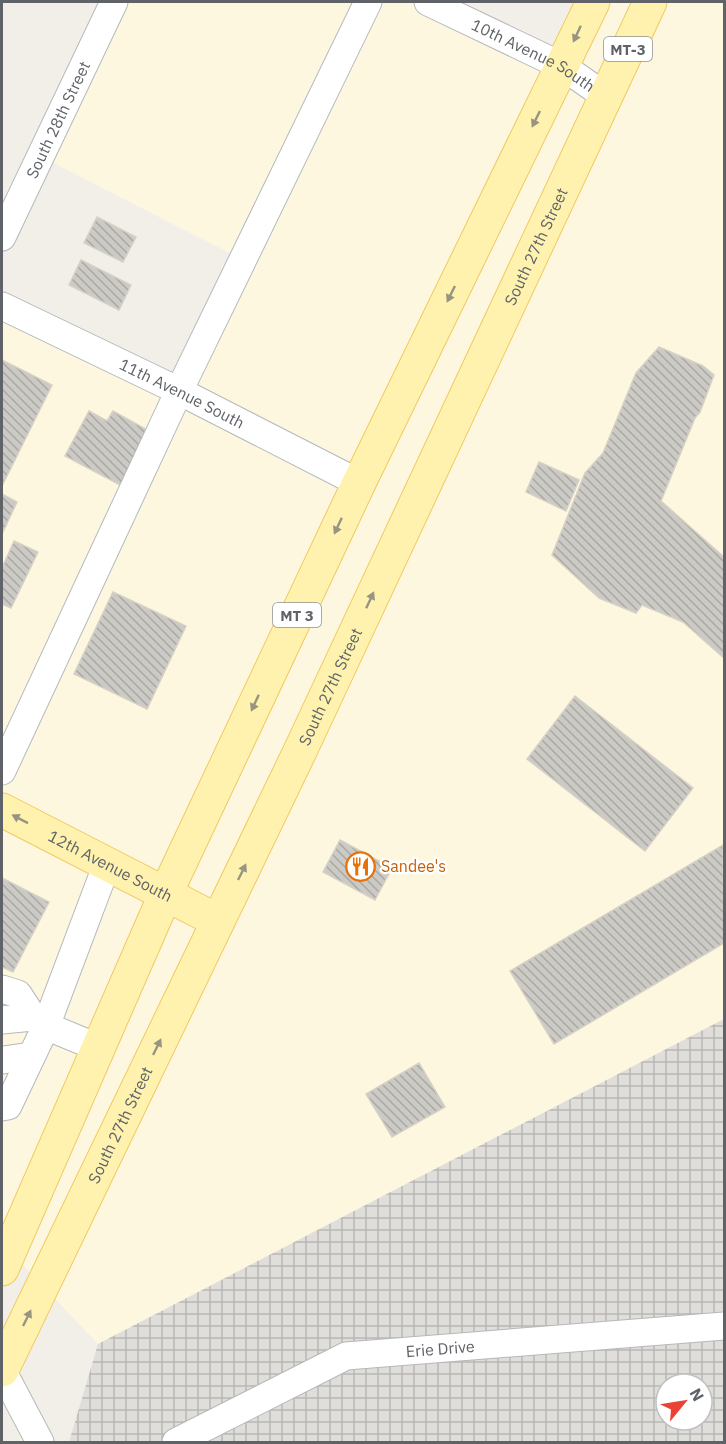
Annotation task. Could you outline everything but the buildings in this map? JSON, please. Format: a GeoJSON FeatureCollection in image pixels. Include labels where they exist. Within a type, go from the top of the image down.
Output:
{"type":"FeatureCollection","features":[{"type":"Feature","properties":{"kind":"main road","name":"MT 3"},"geometry":{"type":"LineString","coordinates":[[2,1269],[166,893],[358,483],[593,2]]}},
{"type":"Feature","properties":{"kind":"main road","name":"South 27th Street"},"geometry":{"type":"LineString","coordinates":[[2,1370],[218,921],[650,2]]}},
{"type":"Feature","properties":{"kind":"main road","name":"12th Avenue South"},"geometry":{"type":"LineString","coordinates":[[2,810],[218,921]]}},
{"type":"Feature","properties":{"kind":"main road"},"geometry":{"type":"LineString","coordinates":[[2,1214],[22,1198],[45,1170]]}},
{"type":"Feature","properties":{"kind":"street","name":"South 28th Street"},"geometry":{"type":"LineString","coordinates":[[2,237],[114,2]]}},
{"type":"Feature","properties":{"kind":"street"},"geometry":{"type":"LineString","coordinates":[[2,771],[179,391],[368,2]]}},
{"type":"Feature","properties":{"kind":"street","name":"10th Avenue South"},"geometry":{"type":"LineString","coordinates":[[428,2],[562,66],[605,96]]}},
{"type":"Feature","properties":{"kind":"street","name":"11th Avenue South"},"geometry":{"type":"LineString","coordinates":[[2,306],[179,391],[358,483]]}},
{"type":"Feature","properties":{"kind":"street"},"geometry":{"type":"LineString","coordinates":[[2,1107],[8,1106],[31,1056],[39,1022],[107,864]]}},
{"type":"Feature","properties":{"kind":"street"},"geometry":{"type":"LineString","coordinates":[[2,988],[18,994],[39,1022]]}},
{"type":"Feature","properties":{"kind":"street"},"geometry":{"type":"LineString","coordinates":[[2,1020],[39,1022],[99,1048]]}},
{"type":"Feature","properties":{"kind":"street"},"geometry":{"type":"LineString","coordinates":[[3,1060],[31,1056]]}},
{"type":"Feature","properties":{"kind":"street","name":"Erie Drive"},"geometry":{"type":"LineString","coordinates":[[176,1443],[346,1356],[724,1326]]}},
{"type":"Feature","properties":{"kind":"street"},"geometry":{"type":"LineString","coordinates":[[2,1370],[40,1443]]}},
{"type":"Feature","properties":{"kind":"shaded area"},"geometry":{"type":"Polygon","coordinates":[[[114,2],[417,2],[562,66],[593,2],[724,2],[724,1019],[98,1344],[2,1243],[2,306],[179,391],[243,260],[40,156],[114,2]]]}},
{"type":"Feature","properties":{"kind":"shaded area"},"geometry":{"type":"Polygon","coordinates":[[[724,1019],[724,1442],[69,1442],[98,1344],[724,1019]]]}},
{"type":"Feature","properties":{"kind":"place","name":"Sandee's"},"geometry":{"type":"Point","coordinates":[360,866]}}]}
